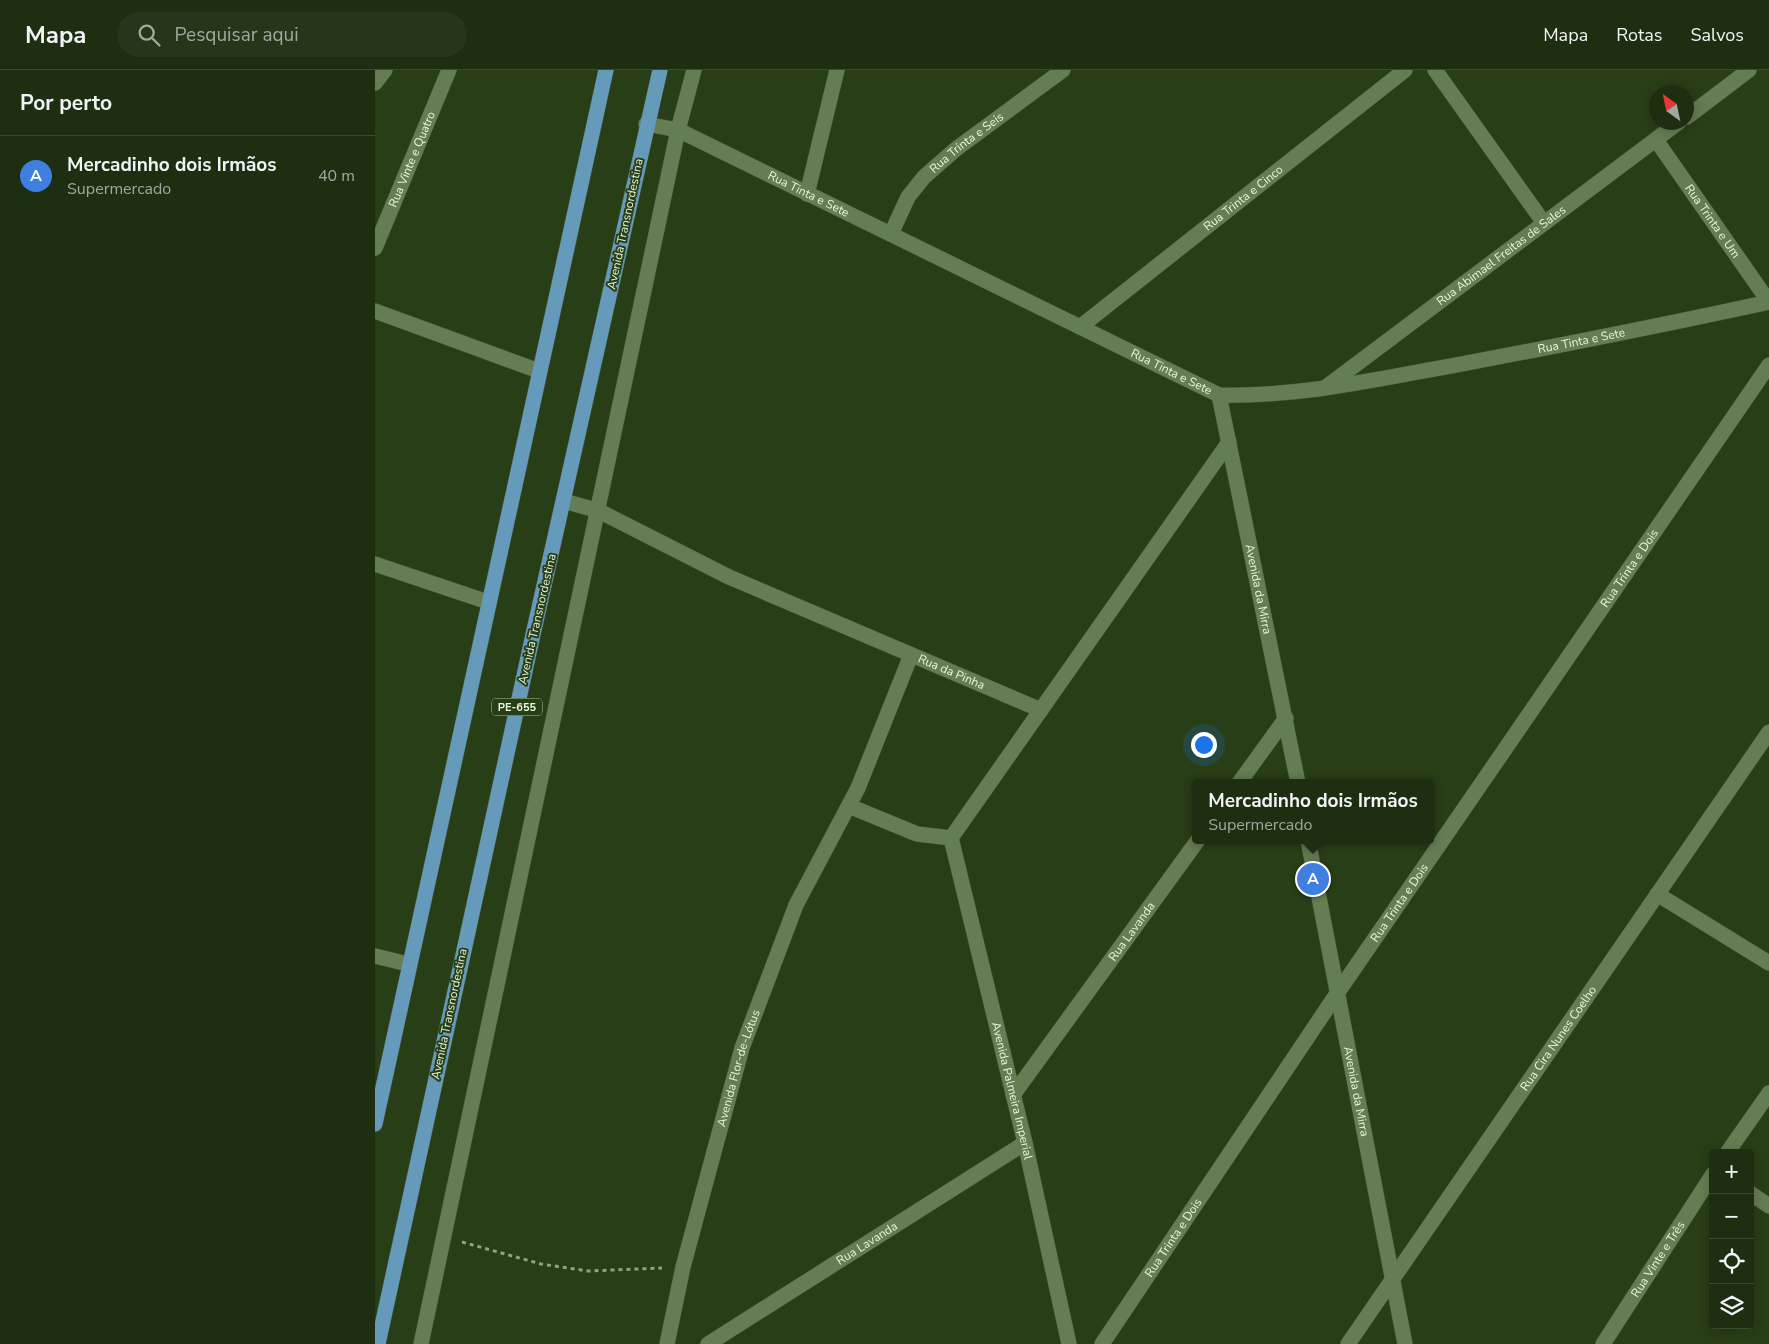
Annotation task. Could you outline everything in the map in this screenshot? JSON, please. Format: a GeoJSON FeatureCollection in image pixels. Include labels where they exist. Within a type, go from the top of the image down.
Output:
{"type":"FeatureCollection","features":[{"type":"Feature","properties":{"kind":"main road"},"geometry":{"type":"LineString","coordinates":[[375,1124],[408,964],[606,70]]}},
{"type":"Feature","properties":{"kind":"main road","name":"Avenida Transnordestina"},"geometry":{"type":"LineString","coordinates":[[378,1344],[660,70]]}},
{"type":"Feature","properties":{"kind":"street"},"geometry":{"type":"LineString","coordinates":[[375,83],[385,70]]}},
{"type":"Feature","properties":{"kind":"street","name":"Rua Vinte e Quatro"},"geometry":{"type":"LineString","coordinates":[[375,248],[449,70]]}},
{"type":"Feature","properties":{"kind":"street"},"geometry":{"type":"LineString","coordinates":[[421,1344],[599,511],[678,130],[694,70]]}},
{"type":"Feature","properties":{"kind":"street"},"geometry":{"type":"LineString","coordinates":[[807,194],[837,70]]}},
{"type":"Feature","properties":{"kind":"street","name":"Rua Trinta e Seis"},"geometry":{"type":"LineString","coordinates":[[891,234],[908,197],[924,177],[956,149],[1063,70]]}},
{"type":"Feature","properties":{"kind":"street","name":"Rua Trinta e Cinco"},"geometry":{"type":"LineString","coordinates":[[1080,327],[1405,70]]}},
{"type":"Feature","properties":{"kind":"street"},"geometry":{"type":"LineString","coordinates":[[1435,70],[1544,223]]}},
{"type":"Feature","properties":{"kind":"street"},"geometry":{"type":"LineString","coordinates":[[1694,112],[1749,70]]}},
{"type":"Feature","properties":{"kind":"street","name":"Rua Tinta e Sete"},"geometry":{"type":"LineString","coordinates":[[647,124],[678,130],[1219,395],[1259,396],[1323,390],[1621,335],[1769,302]]}},
{"type":"Feature","properties":{"kind":"street","name":"Rua Abimael Freitas de Sales"},"geometry":{"type":"LineString","coordinates":[[1323,390],[1669,130]]}},
{"type":"Feature","properties":{"kind":"street","name":"Rua Trinta e Um"},"geometry":{"type":"LineString","coordinates":[[1656,140],[1769,302]]}},
{"type":"Feature","properties":{"kind":"street"},"geometry":{"type":"LineString","coordinates":[[375,311],[539,371]]}},
{"type":"Feature","properties":{"kind":"street","name":"Rua Trinta e Dois"},"geometry":{"type":"LineString","coordinates":[[1102,1344],[1336,995],[1769,365]]}},
{"type":"Feature","properties":{"kind":"street","name":"Avenida da Mirra"},"geometry":{"type":"LineString","coordinates":[[1219,395],[1297,779]]}},
{"type":"Feature","properties":{"kind":"street"},"geometry":{"type":"LineString","coordinates":[[849,806],[917,834],[951,838],[1229,442]]}},
{"type":"Feature","properties":{"kind":"street","name":"Rua da Pinha"},"geometry":{"type":"LineString","coordinates":[[564,501],[599,511],[729,577],[1041,710]]}},
{"type":"Feature","properties":{"kind":"street"},"geometry":{"type":"LineString","coordinates":[[375,564],[488,602]]}},
{"type":"Feature","properties":{"kind":"street","name":"Avenida Flor-de-Lótus"},"geometry":{"type":"LineString","coordinates":[[667,1344],[683,1266],[742,1048],[796,905],[858,788],[911,654]]}},
{"type":"Feature","properties":{"kind":"street"},"geometry":{"type":"LineString","coordinates":[[1242,779],[1286,718]]}},
{"type":"Feature","properties":{"kind":"street","name":"Rua Cira Nunes Coelho"},"geometry":{"type":"LineString","coordinates":[[1348,1344],[1769,732]]}},
{"type":"Feature","properties":{"kind":"street","name":"Avenida Palmeira Imperial"},"geometry":{"type":"LineString","coordinates":[[951,838],[1025,1143],[1069,1344]]}},
{"type":"Feature","properties":{"kind":"street","name":"Rua Lavanda"},"geometry":{"type":"LineString","coordinates":[[1013,1096],[1194,844]]}},
{"type":"Feature","properties":{"kind":"street","name":"Avenida da Mirra"},"geometry":{"type":"LineString","coordinates":[[1309,844],[1336,995],[1405,1344]]}},
{"type":"Feature","properties":{"kind":"street"},"geometry":{"type":"LineString","coordinates":[[1657,894],[1769,963]]}},
{"type":"Feature","properties":{"kind":"street"},"geometry":{"type":"LineString","coordinates":[[375,956],[408,964]]}},
{"type":"Feature","properties":{"kind":"street"},"geometry":{"type":"LineString","coordinates":[[1730,1149],[1769,1093]]}},
{"type":"Feature","properties":{"kind":"street","name":"Rua Lavanda"},"geometry":{"type":"LineString","coordinates":[[707,1344],[1025,1143]]}},
{"type":"Feature","properties":{"kind":"street","name":"Rua Vinte e Três"},"geometry":{"type":"LineString","coordinates":[[1603,1344],[1709,1180]]}},
{"type":"Feature","properties":{"kind":"street"},"geometry":{"type":"LineString","coordinates":[[1751,1194],[1769,1206]]}},
{"type":"Feature","properties":{"kind":"path"},"geometry":{"type":"LineString","coordinates":[[445,1237],[541,1264],[588,1271],[683,1266]]}},
{"type":"Feature","properties":{"kind":"place","name":"Mercadinho dois Irmãos"},"geometry":{"type":"Point","coordinates":[1313,879]}}]}
